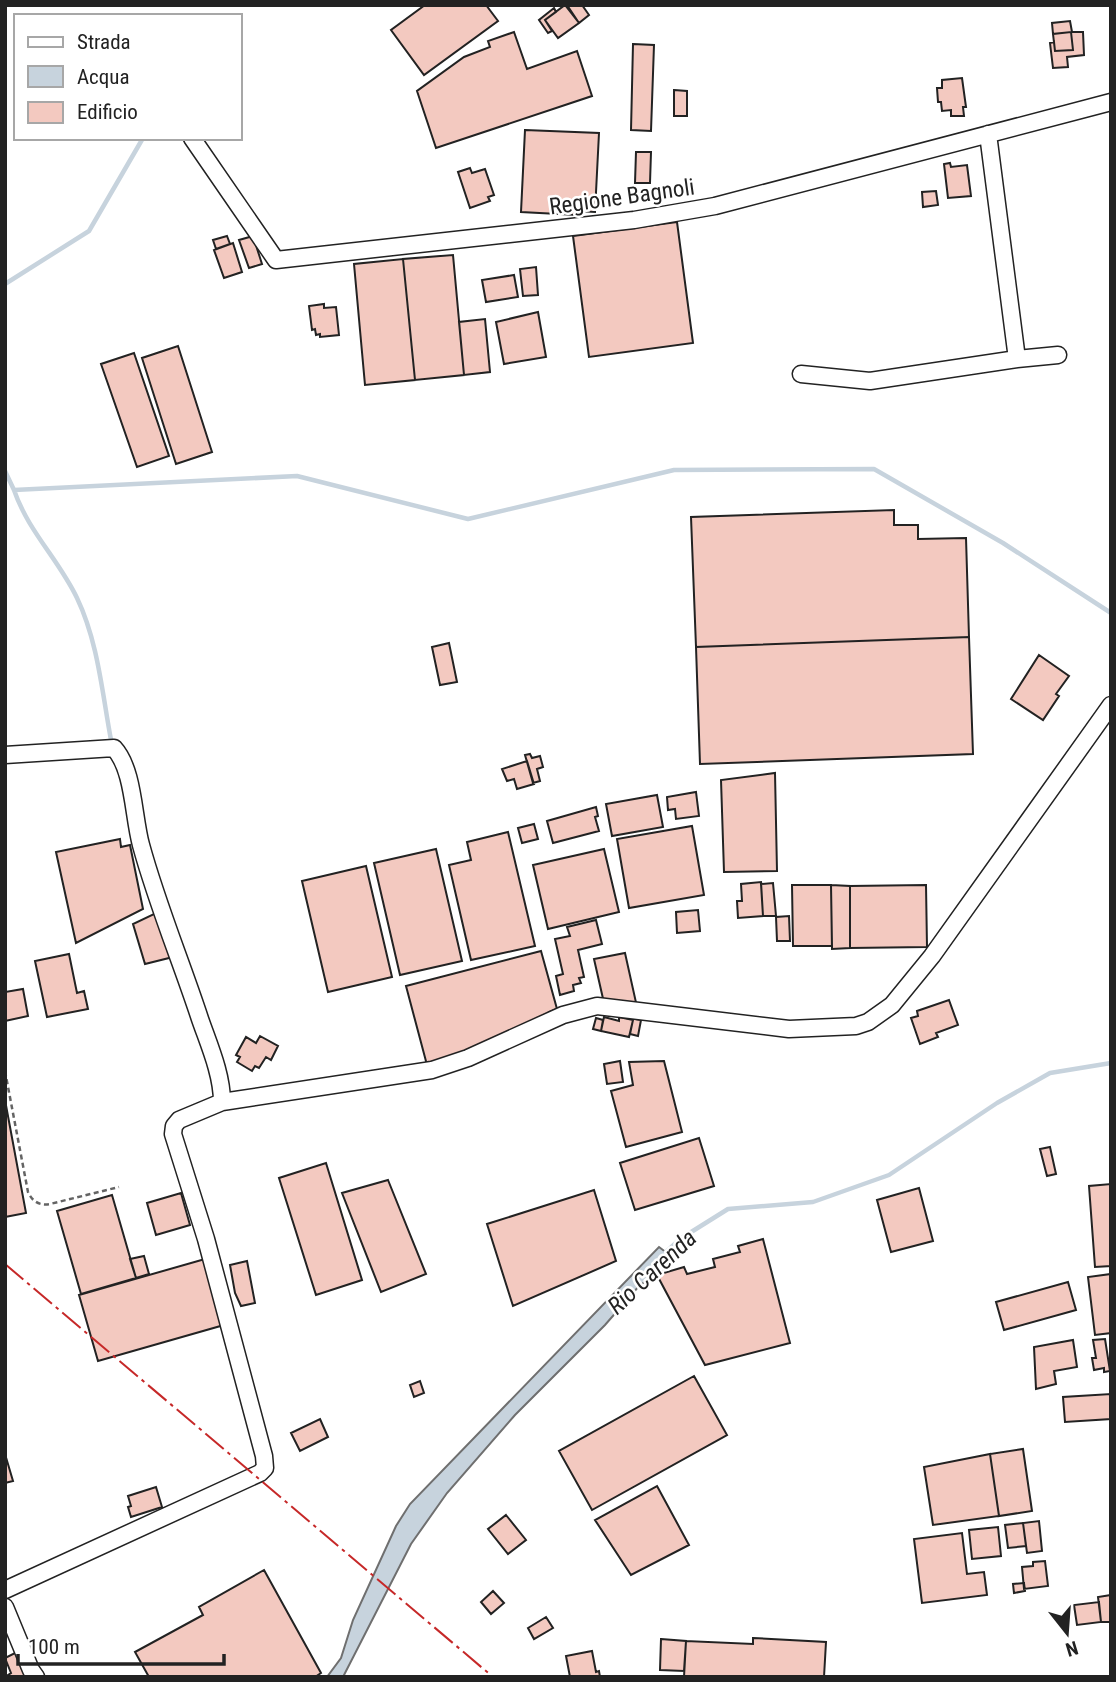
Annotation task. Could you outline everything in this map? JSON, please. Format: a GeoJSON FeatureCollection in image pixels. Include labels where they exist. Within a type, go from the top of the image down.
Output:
{"type":"FeatureCollection","features":[{"type":"Feature","properties":{"kind":"street","name":"Regione Bagnoli"},"geometry":{"type":"LineString","coordinates":[[193,140],[276,260],[455,242],[715,206],[1111,102]]}},
{"type":"Feature","properties":{"kind":"street"},"geometry":{"type":"LineString","coordinates":[[988,134],[1017,359]]}},
{"type":"Feature","properties":{"kind":"street"},"geometry":{"type":"LineString","coordinates":[[801,374],[870,381],[1058,355]]}},
{"type":"Feature","properties":{"kind":"street"},"geometry":{"type":"LineString","coordinates":[[5,1590],[260,1473],[265,1468],[206,1239],[173,1134],[174,1126],[179,1121],[222,1102],[432,1070],[468,1058],[563,1015],[597,1006],[789,1029],[856,1026],[868,1022],[892,1005],[932,956],[1111,705]]}},
{"type":"Feature","properties":{"kind":"street"},"geometry":{"type":"LineString","coordinates":[[5,755],[114,748],[120,755],[126,769],[148,869],[209,1043],[222,1090],[222,1102]]}},
{"type":"Feature","properties":{"kind":"street"},"geometry":{"type":"LineString","coordinates":[[5,1607],[36,1677]]}},
{"type":"Feature","properties":{"kind":"path"},"geometry":{"type":"LineString","coordinates":[[5,1071],[28,1192],[34,1201],[44,1205],[120,1187]]}},
{"type":"Feature","properties":{"kind":"water"},"geometry":{"type":"Polygon","coordinates":[[[659,1247],[676,1260],[639,1286],[605,1325],[515,1415],[447,1493],[411,1544],[343,1677],[327,1677],[341,1658],[353,1620],[396,1526],[410,1504],[659,1247]]]}},
{"type":"Feature","properties":{"kind":"building"},"geometry":{"type":"Polygon","coordinates":[[[425,5],[486,5],[498,21],[424,75],[391,30],[425,5]]]}},
{"type":"Feature","properties":{"kind":"building"},"geometry":{"type":"Polygon","coordinates":[[[565,5],[579,23],[558,38],[545,20],[565,5]]]}},
{"type":"Feature","properties":{"kind":"building"},"geometry":{"type":"Polygon","coordinates":[[[567,5],[582,5],[589,15],[579,23],[567,5]]]}},
{"type":"Feature","properties":{"kind":"building"},"geometry":{"type":"Polygon","coordinates":[[[554,8],[556,12],[545,20],[552,31],[548,33],[539,20],[554,8]]]}},
{"type":"Feature","properties":{"kind":"building"},"geometry":{"type":"Polygon","coordinates":[[[1070,21],[1072,32],[1083,32],[1084,55],[1067,57],[1068,67],[1053,68],[1050,43],[1054,42],[1055,51],[1073,50],[1071,32],[1053,34],[1052,23],[1070,21]]]}},
{"type":"Feature","properties":{"kind":"building"},"geometry":{"type":"Polygon","coordinates":[[[514,32],[527,69],[577,51],[592,96],[436,148],[417,91],[464,57],[490,47],[488,41],[514,32]]]}},
{"type":"Feature","properties":{"kind":"building"},"geometry":{"type":"Polygon","coordinates":[[[1071,32],[1073,50],[1055,51],[1053,34],[1071,32]]]}},
{"type":"Feature","properties":{"kind":"building"},"geometry":{"type":"Polygon","coordinates":[[[633,44],[654,45],[651,131],[631,130],[633,44]]]}},
{"type":"Feature","properties":{"kind":"building"},"geometry":{"type":"Polygon","coordinates":[[[962,78],[966,107],[963,107],[964,116],[951,116],[951,110],[942,111],[937,88],[942,88],[942,80],[962,78]]]}},
{"type":"Feature","properties":{"kind":"building"},"geometry":{"type":"Polygon","coordinates":[[[674,90],[687,91],[687,116],[674,116],[674,90]]]}},
{"type":"Feature","properties":{"kind":"building"},"geometry":{"type":"Polygon","coordinates":[[[525,130],[599,133],[595,212],[577,211],[577,215],[521,212],[525,130]]]}},
{"type":"Feature","properties":{"kind":"building"},"geometry":{"type":"Polygon","coordinates":[[[636,152],[651,152],[650,183],[635,183],[636,152]]]}},
{"type":"Feature","properties":{"kind":"building"},"geometry":{"type":"Polygon","coordinates":[[[950,163],[951,167],[967,165],[971,196],[948,198],[944,164],[950,163]]]}},
{"type":"Feature","properties":{"kind":"building"},"geometry":{"type":"Polygon","coordinates":[[[470,168],[472,173],[485,169],[494,195],[488,197],[490,201],[470,208],[458,172],[470,168]]]}},
{"type":"Feature","properties":{"kind":"building"},"geometry":{"type":"Polygon","coordinates":[[[936,191],[938,205],[923,207],[922,192],[936,191]]]}},
{"type":"Feature","properties":{"kind":"building"},"geometry":{"type":"Polygon","coordinates":[[[677,222],[693,343],[589,357],[573,236],[677,222]]]}},
{"type":"Feature","properties":{"kind":"building"},"geometry":{"type":"Polygon","coordinates":[[[227,236],[230,244],[216,249],[213,240],[227,236]]]}},
{"type":"Feature","properties":{"kind":"building"},"geometry":{"type":"Polygon","coordinates":[[[253,236],[262,264],[249,268],[239,240],[253,236]]]}},
{"type":"Feature","properties":{"kind":"building"},"geometry":{"type":"Polygon","coordinates":[[[233,243],[242,272],[224,278],[214,250],[233,243]]]}},
{"type":"Feature","properties":{"kind":"building"},"geometry":{"type":"Polygon","coordinates":[[[453,255],[464,375],[415,380],[403,259],[453,255]]]}},
{"type":"Feature","properties":{"kind":"building"},"geometry":{"type":"Polygon","coordinates":[[[403,259],[415,380],[365,385],[354,264],[403,259]]]}},
{"type":"Feature","properties":{"kind":"building"},"geometry":{"type":"Polygon","coordinates":[[[536,267],[538,295],[523,296],[520,269],[536,267]]]}},
{"type":"Feature","properties":{"kind":"building"},"geometry":{"type":"Polygon","coordinates":[[[514,275],[518,297],[486,302],[482,280],[514,275]]]}},
{"type":"Feature","properties":{"kind":"building"},"geometry":{"type":"Polygon","coordinates":[[[324,304],[324,308],[336,307],[339,335],[320,337],[320,334],[316,335],[315,329],[312,330],[309,306],[324,304]]]}},
{"type":"Feature","properties":{"kind":"building"},"geometry":{"type":"Polygon","coordinates":[[[538,312],[546,357],[504,364],[496,322],[538,312]]]}},
{"type":"Feature","properties":{"kind":"building"},"geometry":{"type":"Polygon","coordinates":[[[485,319],[490,372],[464,375],[459,322],[485,319]]]}},
{"type":"Feature","properties":{"kind":"building"},"geometry":{"type":"Polygon","coordinates":[[[178,346],[212,452],[176,464],[142,358],[178,346]]]}},
{"type":"Feature","properties":{"kind":"building"},"geometry":{"type":"Polygon","coordinates":[[[134,353],[169,456],[137,467],[101,364],[134,353]]]}},
{"type":"Feature","properties":{"kind":"building"},"geometry":{"type":"Polygon","coordinates":[[[894,510],[894,525],[918,525],[918,539],[966,538],[969,637],[696,647],[691,517],[894,510]]]}},
{"type":"Feature","properties":{"kind":"building"},"geometry":{"type":"Polygon","coordinates":[[[969,637],[973,754],[700,764],[696,647],[969,637]]]}},
{"type":"Feature","properties":{"kind":"building"},"geometry":{"type":"Polygon","coordinates":[[[449,643],[457,682],[440,685],[432,647],[449,643]]]}},
{"type":"Feature","properties":{"kind":"building"},"geometry":{"type":"Polygon","coordinates":[[[1039,655],[1069,676],[1043,720],[1011,699],[1039,655]]]}},
{"type":"Feature","properties":{"kind":"building"},"geometry":{"type":"Polygon","coordinates":[[[530,754],[532,758],[540,756],[543,767],[537,769],[540,781],[533,783],[525,755],[530,754]]]}},
{"type":"Feature","properties":{"kind":"building"},"geometry":{"type":"Polygon","coordinates":[[[527,761],[534,784],[517,789],[514,779],[507,781],[502,769],[527,761]]]}},
{"type":"Feature","properties":{"kind":"building"},"geometry":{"type":"Polygon","coordinates":[[[775,773],[777,871],[724,872],[721,780],[775,773]]]}},
{"type":"Feature","properties":{"kind":"building"},"geometry":{"type":"Polygon","coordinates":[[[696,792],[699,816],[676,819],[675,809],[668,810],[667,797],[696,792]]]}},
{"type":"Feature","properties":{"kind":"building"},"geometry":{"type":"Polygon","coordinates":[[[657,795],[663,827],[612,836],[606,804],[657,795]]]}},
{"type":"Feature","properties":{"kind":"building"},"geometry":{"type":"Polygon","coordinates":[[[596,807],[598,816],[595,817],[599,831],[553,843],[547,821],[596,807]]]}},
{"type":"Feature","properties":{"kind":"building"},"geometry":{"type":"Polygon","coordinates":[[[534,824],[538,839],[522,843],[518,828],[534,824]]]}},
{"type":"Feature","properties":{"kind":"building"},"geometry":{"type":"Polygon","coordinates":[[[692,826],[704,895],[629,908],[617,839],[692,826]]]}},
{"type":"Feature","properties":{"kind":"building"},"geometry":{"type":"Polygon","coordinates":[[[508,832],[535,946],[471,960],[449,865],[471,860],[467,842],[508,832]]]}},
{"type":"Feature","properties":{"kind":"building"},"geometry":{"type":"Polygon","coordinates":[[[120,839],[121,847],[130,845],[143,909],[76,943],[56,852],[120,839]]]}},
{"type":"Feature","properties":{"kind":"building"},"geometry":{"type":"Polygon","coordinates":[[[436,849],[462,961],[400,975],[374,863],[436,849]]]}},
{"type":"Feature","properties":{"kind":"building"},"geometry":{"type":"Polygon","coordinates":[[[604,849],[619,912],[548,929],[533,865],[604,849]]]}},
{"type":"Feature","properties":{"kind":"building"},"geometry":{"type":"Polygon","coordinates":[[[366,866],[392,977],[328,992],[302,881],[366,866]]]}},
{"type":"Feature","properties":{"kind":"building"},"geometry":{"type":"Polygon","coordinates":[[[761,882],[763,916],[738,918],[737,901],[742,901],[741,884],[761,882]]]}},
{"type":"Feature","properties":{"kind":"building"},"geometry":{"type":"Polygon","coordinates":[[[773,883],[776,916],[763,916],[761,884],[773,883]]]}},
{"type":"Feature","properties":{"kind":"building"},"geometry":{"type":"Polygon","coordinates":[[[792,885],[831,885],[832,946],[793,946],[792,885]]]}},
{"type":"Feature","properties":{"kind":"building"},"geometry":{"type":"Polygon","coordinates":[[[831,885],[850,886],[850,948],[832,949],[831,885]]]}},
{"type":"Feature","properties":{"kind":"building"},"geometry":{"type":"Polygon","coordinates":[[[926,885],[927,947],[850,948],[850,886],[926,885]]]}},
{"type":"Feature","properties":{"kind":"building"},"geometry":{"type":"Polygon","coordinates":[[[698,910],[700,931],[677,933],[676,912],[698,910]]]}},
{"type":"Feature","properties":{"kind":"building"},"geometry":{"type":"Polygon","coordinates":[[[156,913],[173,957],[145,964],[133,924],[156,913]]]}},
{"type":"Feature","properties":{"kind":"building"},"geometry":{"type":"Polygon","coordinates":[[[789,916],[790,941],[777,941],[776,917],[789,916]]]}},
{"type":"Feature","properties":{"kind":"building"},"geometry":{"type":"Polygon","coordinates":[[[596,920],[602,944],[578,950],[584,977],[579,978],[581,983],[573,985],[574,991],[560,995],[556,976],[563,974],[555,939],[570,936],[567,927],[596,920]]]}},
{"type":"Feature","properties":{"kind":"building"},"geometry":{"type":"Polygon","coordinates":[[[541,951],[557,1009],[549,1012],[551,1018],[466,1053],[427,1065],[406,986],[541,951]]]}},
{"type":"Feature","properties":{"kind":"building"},"geometry":{"type":"Polygon","coordinates":[[[625,953],[637,1007],[604,1003],[594,959],[625,953]]]}},
{"type":"Feature","properties":{"kind":"building"},"geometry":{"type":"Polygon","coordinates":[[[69,954],[77,993],[84,991],[88,1009],[47,1017],[35,961],[69,954]]]}},
{"type":"Feature","properties":{"kind":"building"},"geometry":{"type":"Polygon","coordinates":[[[23,989],[28,1016],[5,1021],[5,992],[23,989]]]}},
{"type":"Feature","properties":{"kind":"building"},"geometry":{"type":"Polygon","coordinates":[[[949,1000],[958,1025],[936,1033],[938,1037],[920,1044],[911,1018],[918,1016],[917,1011],[949,1000]]]}},
{"type":"Feature","properties":{"kind":"building"},"geometry":{"type":"Polygon","coordinates":[[[604,1017],[619,1021],[619,1017],[633,1020],[629,1037],[601,1031],[604,1017]]]}},
{"type":"Feature","properties":{"kind":"building"},"geometry":{"type":"Polygon","coordinates":[[[596,1018],[603,1020],[601,1031],[593,1029],[596,1018]]]}},
{"type":"Feature","properties":{"kind":"building"},"geometry":{"type":"Polygon","coordinates":[[[630,1018],[641,1020],[638,1036],[630,1034],[633,1020],[630,1018]]]}},
{"type":"Feature","properties":{"kind":"building"},"geometry":{"type":"Polygon","coordinates":[[[260,1036],[278,1046],[271,1060],[266,1057],[259,1068],[255,1066],[252,1071],[237,1062],[240,1057],[236,1055],[246,1037],[256,1043],[260,1036]]]}},
{"type":"Feature","properties":{"kind":"building"},"geometry":{"type":"Polygon","coordinates":[[[620,1061],[623,1082],[607,1084],[604,1064],[620,1061]]]}},
{"type":"Feature","properties":{"kind":"building"},"geometry":{"type":"Polygon","coordinates":[[[664,1061],[682,1132],[626,1147],[611,1091],[633,1085],[629,1062],[664,1061]]]}},
{"type":"Feature","properties":{"kind":"building"},"geometry":{"type":"Polygon","coordinates":[[[5,1100],[26,1213],[5,1217],[5,1100]]]}},
{"type":"Feature","properties":{"kind":"building"},"geometry":{"type":"Polygon","coordinates":[[[699,1138],[714,1186],[635,1210],[620,1163],[699,1138]]]}},
{"type":"Feature","properties":{"kind":"building"},"geometry":{"type":"Polygon","coordinates":[[[1050,1147],[1056,1174],[1047,1176],[1040,1149],[1050,1147]]]}},
{"type":"Feature","properties":{"kind":"building"},"geometry":{"type":"Polygon","coordinates":[[[326,1163],[362,1280],[316,1295],[279,1178],[326,1163]]]}},
{"type":"Feature","properties":{"kind":"building"},"geometry":{"type":"Polygon","coordinates":[[[388,1180],[426,1274],[381,1292],[342,1193],[388,1180]]]}},
{"type":"Feature","properties":{"kind":"building"},"geometry":{"type":"Polygon","coordinates":[[[1111,1184],[1111,1266],[1095,1267],[1089,1186],[1111,1184]]]}},
{"type":"Feature","properties":{"kind":"building"},"geometry":{"type":"Polygon","coordinates":[[[919,1188],[933,1241],[891,1252],[877,1200],[919,1188]]]}},
{"type":"Feature","properties":{"kind":"building"},"geometry":{"type":"Polygon","coordinates":[[[594,1190],[616,1261],[513,1306],[487,1224],[594,1190]]]}},
{"type":"Feature","properties":{"kind":"building"},"geometry":{"type":"Polygon","coordinates":[[[181,1193],[190,1225],[156,1235],[147,1203],[181,1193]]]}},
{"type":"Feature","properties":{"kind":"building"},"geometry":{"type":"Polygon","coordinates":[[[112,1195],[136,1278],[81,1294],[57,1211],[112,1195]]]}},
{"type":"Feature","properties":{"kind":"building"},"geometry":{"type":"Polygon","coordinates":[[[763,1239],[790,1343],[705,1365],[657,1275],[684,1267],[687,1274],[715,1267],[713,1259],[740,1252],[738,1246],[763,1239]]]}},
{"type":"Feature","properties":{"kind":"building"},"geometry":{"type":"Polygon","coordinates":[[[144,1256],[149,1274],[136,1278],[130,1259],[144,1256]]]}},
{"type":"Feature","properties":{"kind":"building"},"geometry":{"type":"Polygon","coordinates":[[[205,1259],[224,1325],[98,1361],[79,1295],[205,1259]]]}},
{"type":"Feature","properties":{"kind":"building"},"geometry":{"type":"Polygon","coordinates":[[[247,1261],[255,1303],[241,1306],[235,1293],[230,1265],[247,1261]]]}},
{"type":"Feature","properties":{"kind":"building"},"geometry":{"type":"Polygon","coordinates":[[[1111,1274],[1111,1333],[1095,1335],[1088,1277],[1111,1274]]]}},
{"type":"Feature","properties":{"kind":"building"},"geometry":{"type":"Polygon","coordinates":[[[1068,1282],[1076,1310],[1004,1330],[996,1302],[1068,1282]]]}},
{"type":"Feature","properties":{"kind":"building"},"geometry":{"type":"Polygon","coordinates":[[[1105,1339],[1110,1371],[1104,1372],[1104,1368],[1094,1370],[1092,1358],[1096,1358],[1093,1340],[1105,1339]]]}},
{"type":"Feature","properties":{"kind":"building"},"geometry":{"type":"Polygon","coordinates":[[[1073,1340],[1077,1367],[1054,1371],[1056,1384],[1036,1389],[1034,1347],[1073,1340]]]}},
{"type":"Feature","properties":{"kind":"building"},"geometry":{"type":"Polygon","coordinates":[[[694,1376],[727,1435],[592,1510],[559,1451],[694,1376]]]}},
{"type":"Feature","properties":{"kind":"building"},"geometry":{"type":"Polygon","coordinates":[[[420,1381],[424,1393],[414,1397],[410,1385],[420,1381]]]}},
{"type":"Feature","properties":{"kind":"building"},"geometry":{"type":"Polygon","coordinates":[[[1111,1394],[1111,1419],[1065,1422],[1063,1397],[1111,1394]]]}},
{"type":"Feature","properties":{"kind":"building"},"geometry":{"type":"Polygon","coordinates":[[[320,1419],[328,1437],[300,1451],[291,1433],[320,1419]]]}},
{"type":"Feature","properties":{"kind":"building"},"geometry":{"type":"Polygon","coordinates":[[[1023,1449],[1032,1511],[999,1516],[990,1454],[1023,1449]]]}},
{"type":"Feature","properties":{"kind":"building"},"geometry":{"type":"Polygon","coordinates":[[[5,1454],[13,1481],[5,1483],[5,1454]]]}},
{"type":"Feature","properties":{"kind":"building"},"geometry":{"type":"Polygon","coordinates":[[[990,1454],[999,1516],[933,1525],[924,1467],[990,1454]]]}},
{"type":"Feature","properties":{"kind":"building"},"geometry":{"type":"Polygon","coordinates":[[[657,1486],[689,1545],[631,1575],[595,1520],[657,1486]]]}},
{"type":"Feature","properties":{"kind":"building"},"geometry":{"type":"Polygon","coordinates":[[[156,1487],[162,1507],[131,1517],[128,1496],[156,1487]]]}},
{"type":"Feature","properties":{"kind":"building"},"geometry":{"type":"Polygon","coordinates":[[[506,1515],[526,1540],[508,1554],[488,1529],[506,1515]]]}},
{"type":"Feature","properties":{"kind":"building"},"geometry":{"type":"Polygon","coordinates":[[[1039,1521],[1042,1551],[1027,1553],[1023,1523],[1039,1521]]]}},
{"type":"Feature","properties":{"kind":"building"},"geometry":{"type":"Polygon","coordinates":[[[1023,1523],[1026,1546],[1008,1548],[1005,1525],[1023,1523]]]}},
{"type":"Feature","properties":{"kind":"building"},"geometry":{"type":"Polygon","coordinates":[[[998,1527],[1001,1556],[972,1559],[969,1530],[998,1527]]]}},
{"type":"Feature","properties":{"kind":"building"},"geometry":{"type":"Polygon","coordinates":[[[962,1533],[967,1574],[984,1572],[987,1595],[922,1603],[914,1539],[962,1533]]]}},
{"type":"Feature","properties":{"kind":"building"},"geometry":{"type":"Polygon","coordinates":[[[1045,1561],[1048,1586],[1024,1589],[1022,1567],[1045,1561]]]}},
{"type":"Feature","properties":{"kind":"building"},"geometry":{"type":"Polygon","coordinates":[[[264,1570],[321,1673],[315,1677],[149,1677],[135,1652],[203,1615],[199,1607],[264,1570]]]}},
{"type":"Feature","properties":{"kind":"building"},"geometry":{"type":"Polygon","coordinates":[[[1024,1583],[1025,1591],[1014,1593],[1013,1584],[1024,1583]]]}},
{"type":"Feature","properties":{"kind":"building"},"geometry":{"type":"Polygon","coordinates":[[[493,1591],[504,1603],[491,1614],[481,1602],[493,1591]]]}},
{"type":"Feature","properties":{"kind":"building"},"geometry":{"type":"Polygon","coordinates":[[[1111,1595],[1111,1622],[1101,1622],[1098,1597],[1111,1595]]]}},
{"type":"Feature","properties":{"kind":"building"},"geometry":{"type":"Polygon","coordinates":[[[1099,1602],[1101,1622],[1077,1625],[1074,1605],[1099,1602]]]}},
{"type":"Feature","properties":{"kind":"building"},"geometry":{"type":"Polygon","coordinates":[[[546,1617],[553,1628],[534,1639],[528,1628],[546,1617]]]}},
{"type":"Feature","properties":{"kind":"building"},"geometry":{"type":"Polygon","coordinates":[[[753,1638],[826,1642],[824,1677],[684,1677],[686,1641],[753,1644],[753,1638]]]}},
{"type":"Feature","properties":{"kind":"building"},"geometry":{"type":"Polygon","coordinates":[[[661,1639],[686,1641],[684,1671],[660,1670],[661,1639]]]}},
{"type":"Feature","properties":{"kind":"building"},"geometry":{"type":"Polygon","coordinates":[[[592,1651],[596,1672],[599,1671],[600,1677],[570,1677],[566,1656],[592,1651]]]}},
{"type":"Feature","properties":{"kind":"building"},"geometry":{"type":"Polygon","coordinates":[[[17,1652],[24,1665],[21,1667],[26,1677],[5,1677],[11,1673],[5,1658],[17,1652]]]}},
{"type":"Feature","properties":{"kind":"waterway"},"geometry":{"type":"LineString","coordinates":[[5,284],[89,231],[142,140]]}},
{"type":"Feature","properties":{"kind":"waterway"},"geometry":{"type":"LineString","coordinates":[[5,471],[14,490],[297,476],[468,519],[674,470],[874,469],[1003,543],[1111,613]]}},
{"type":"Feature","properties":{"kind":"waterway"},"geometry":{"type":"LineString","coordinates":[[14,490],[27,519],[70,584],[84,615],[99,667],[111,740]]}},
{"type":"Feature","properties":{"kind":"waterway","name":"Rio Carenda"},"geometry":{"type":"LineString","coordinates":[[662,1256],[680,1239],[728,1209],[813,1202],[889,1175],[997,1103],[1050,1073],[1111,1063]]}},
{"type":"Feature","properties":{"kind":"power"},"geometry":{"type":"LineString","coordinates":[[5,1264],[493,1677]]}}]}
